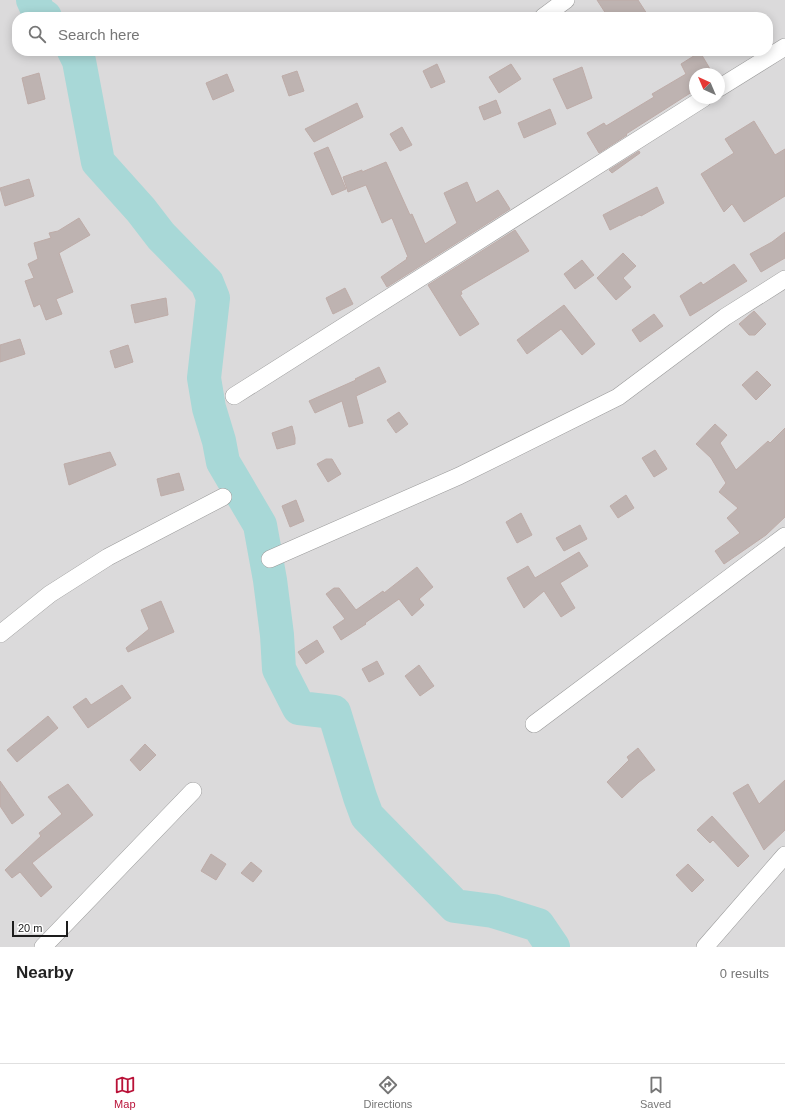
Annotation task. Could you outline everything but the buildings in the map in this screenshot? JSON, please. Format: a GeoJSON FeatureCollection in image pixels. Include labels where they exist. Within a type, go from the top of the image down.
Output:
{"type":"FeatureCollection","features":[{"type":"Feature","properties":{"kind":"street"},"geometry":{"type":"LineString","coordinates":[[550,12],[566,0]]}},
{"type":"Feature","properties":{"kind":"street"},"geometry":{"type":"LineString","coordinates":[[773,54],[785,46]]}},
{"type":"Feature","properties":{"kind":"street"},"geometry":{"type":"LineString","coordinates":[[725,84],[769,56]]}},
{"type":"Feature","properties":{"kind":"street"},"geometry":{"type":"LineString","coordinates":[[234,396],[695,104]]}},
{"type":"Feature","properties":{"kind":"street"},"geometry":{"type":"LineString","coordinates":[[270,559],[459,476],[618,397],[725,318],[785,279]]}},
{"type":"Feature","properties":{"kind":"street"},"geometry":{"type":"LineString","coordinates":[[0,634],[50,594],[108,557],[223,497]]}},
{"type":"Feature","properties":{"kind":"street"},"geometry":{"type":"LineString","coordinates":[[534,724],[785,536]]}},
{"type":"Feature","properties":{"kind":"street"},"geometry":{"type":"LineString","coordinates":[[43,947],[193,791]]}},
{"type":"Feature","properties":{"kind":"street"},"geometry":{"type":"LineString","coordinates":[[705,947],[785,854]]}},
{"type":"Feature","properties":{"kind":"shaded area"},"geometry":{"type":"Polygon","coordinates":[[[0,0],[785,0],[785,947],[0,947],[0,0]]]}},
{"type":"Feature","properties":{"kind":"waterway"},"geometry":{"type":"LineString","coordinates":[[33,0],[39,12]]}},
{"type":"Feature","properties":{"kind":"waterway"},"geometry":{"type":"LineString","coordinates":[[76,56],[79,61],[98,162],[141,210],[161,236],[207,283],[213,298],[204,378],[209,408],[219,441],[223,462],[260,525],[270,580],[277,635],[279,669],[299,708],[334,712],[367,816],[455,906],[493,911],[538,925],[553,947]]}}]}
